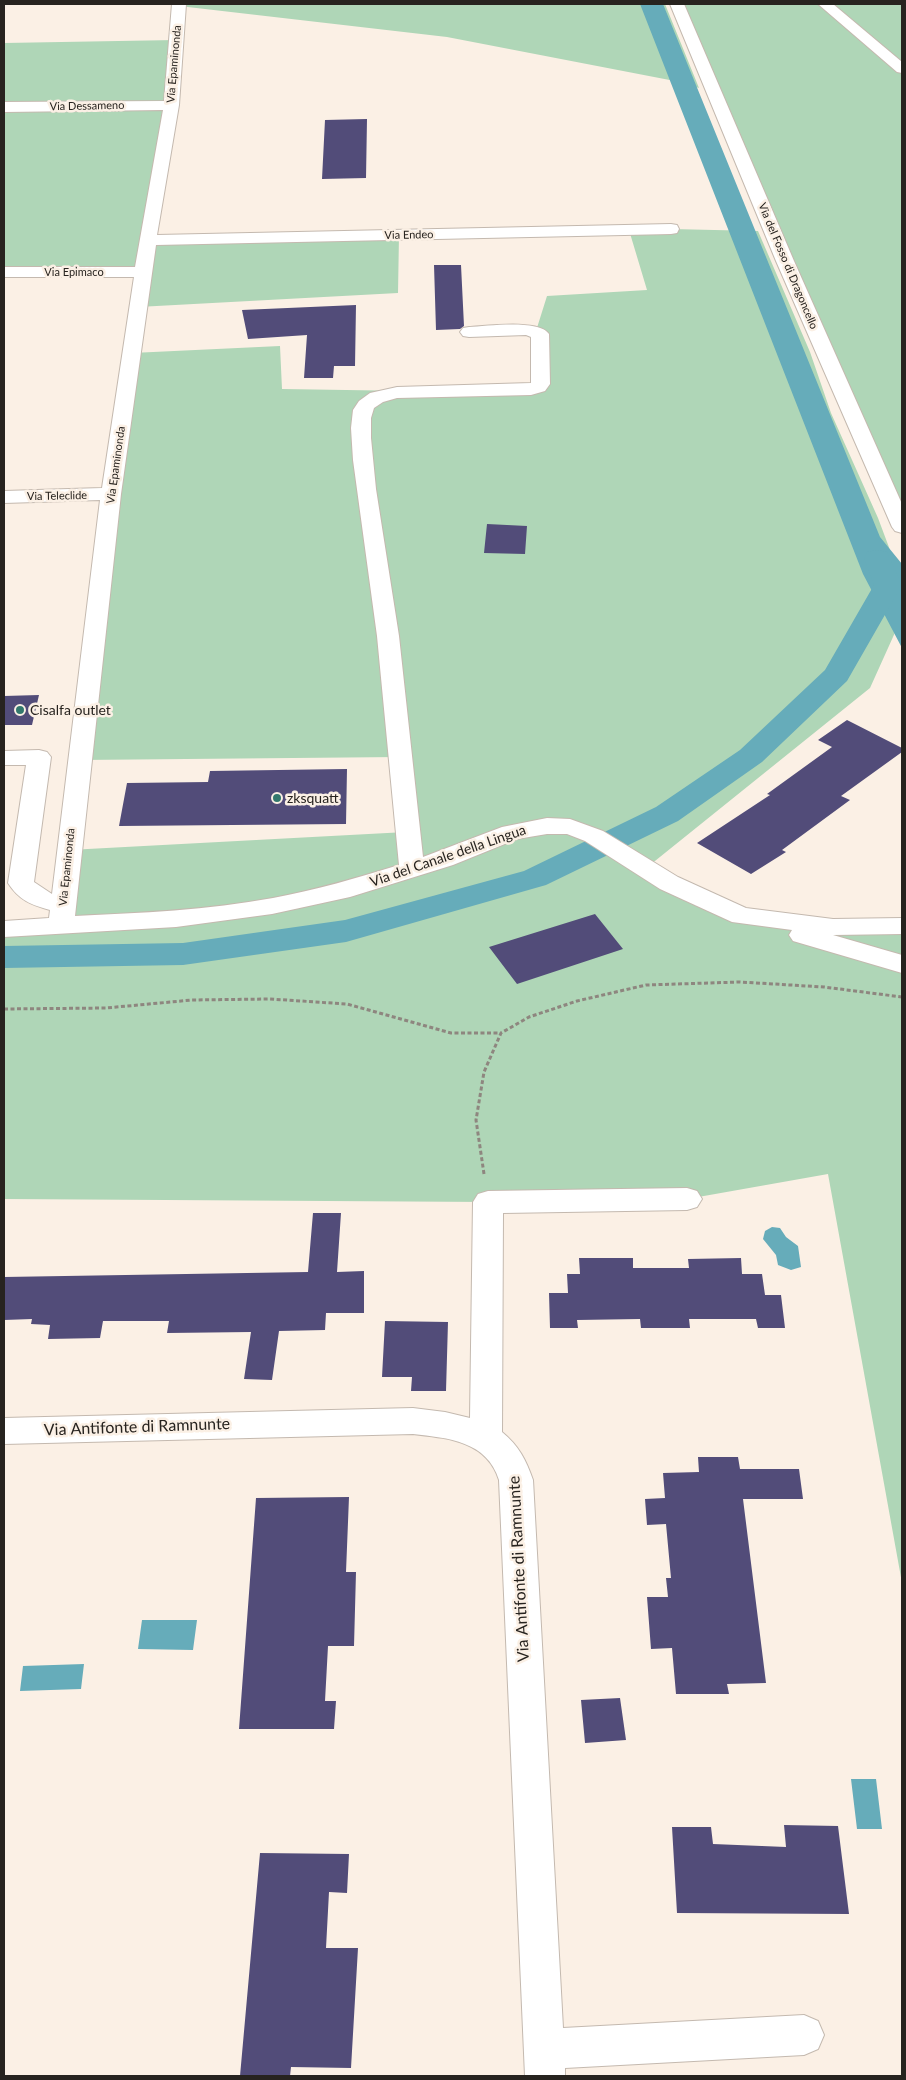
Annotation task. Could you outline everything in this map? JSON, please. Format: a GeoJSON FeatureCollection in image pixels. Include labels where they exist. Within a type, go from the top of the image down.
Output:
{"type":"FeatureCollection","features":[{"type":"Feature","properties":{"kind":"street","name":"Via Epaminonda"},"geometry":{"type":"LineString","coordinates":[[62,916],[111,494],[148,240],[171,105],[179,4]]}},
{"type":"Feature","properties":{"kind":"street","name":"Via del Fosso di Dragoncello"},"geometry":{"type":"LineString","coordinates":[[677,4],[785,261],[902,527]]}},
{"type":"Feature","properties":{"kind":"street"},"geometry":{"type":"LineString","coordinates":[[825,4],[902,69]]}},
{"type":"Feature","properties":{"kind":"street","name":"Via Dessameno"},"geometry":{"type":"LineString","coordinates":[[4,107],[171,105]]}},
{"type":"Feature","properties":{"kind":"street","name":"Via Endeo"},"geometry":{"type":"LineString","coordinates":[[148,240],[670,229]]}},
{"type":"Feature","properties":{"kind":"street","name":"Via Epimaco"},"geometry":{"type":"LineString","coordinates":[[4,272],[144,272]]}},
{"type":"Feature","properties":{"kind":"street"},"geometry":{"type":"LineString","coordinates":[[412,870],[406,832],[388,636],[362,455],[362,418],[364,409],[369,401],[390,394],[410,391],[531,389],[541,384],[540,334],[527,330],[469,332]]}},
{"type":"Feature","properties":{"kind":"street","name":"Via Teleclide"},"geometry":{"type":"LineString","coordinates":[[4,497],[111,494]]}},
{"type":"Feature","properties":{"kind":"street"},"geometry":{"type":"LineString","coordinates":[[4,758],[40,757],[12,877],[36,898],[62,916]]}},
{"type":"Feature","properties":{"kind":"street","name":"Via del Canale della Lingua"},"geometry":{"type":"LineString","coordinates":[[4,929],[62,916],[176,919],[263,908],[341,892],[412,870],[518,830],[547,826],[570,828],[594,836],[676,887],[741,916],[833,927],[902,926]]}},
{"type":"Feature","properties":{"kind":"street"},"geometry":{"type":"LineString","coordinates":[[741,916],[902,964]]}},
{"type":"Feature","properties":{"kind":"street"},"geometry":{"type":"LineString","coordinates":[[486,1437],[488,1202],[687,1199]]}},
{"type":"Feature","properties":{"kind":"street","name":"Via Antifonte di Ramnunte"},"geometry":{"type":"LineString","coordinates":[[4,1431],[399,1420],[441,1424],[486,1437],[506,1454],[511,1462],[516,1480],[544,2063]]}},
{"type":"Feature","properties":{"kind":"street"},"geometry":{"type":"LineString","coordinates":[[544,2063],[804,2035]]}},
{"type":"Feature","properties":{"kind":"path"},"geometry":{"type":"LineString","coordinates":[[4,1009],[106,1008],[192,1000],[270,999],[347,1004],[451,1032],[501,1033],[529,1017],[577,1001],[646,985],[740,982],[824,987],[902,997]]}},
{"type":"Feature","properties":{"kind":"path"},"geometry":{"type":"LineString","coordinates":[[488,1202],[476,1120],[484,1072],[501,1033]]}},
{"type":"Feature","properties":{"kind":"green space"},"geometry":{"type":"Polygon","coordinates":[[[179,4],[665,4],[699,88],[680,82],[447,37],[179,6],[179,4]]]}},
{"type":"Feature","properties":{"kind":"green space"},"geometry":{"type":"Polygon","coordinates":[[[677,4],[902,4],[902,527],[677,4]]]}},
{"type":"Feature","properties":{"kind":"green space"},"geometry":{"type":"Polygon","coordinates":[[[176,40],[148,240],[399,235],[398,293],[138,307],[143,272],[4,272],[4,43],[176,40]]]}},
{"type":"Feature","properties":{"kind":"green space"},"geometry":{"type":"Polygon","coordinates":[[[629,230],[758,231],[810,352],[831,413],[878,518],[902,582],[902,617],[870,688],[645,869],[727,910],[869,928],[902,926],[902,1583],[828,1174],[687,1199],[488,1202],[4,1199],[4,928],[61,927],[69,850],[406,832],[399,757],[80,760],[132,353],[280,346],[282,389],[410,391],[541,384],[536,331],[547,296],[647,290],[629,230]]]}},
{"type":"Feature","properties":{"kind":"water"},"geometry":{"type":"Polygon","coordinates":[[[640,4],[663,4],[880,537],[902,564],[902,648],[863,574],[640,4]]]}},
{"type":"Feature","properties":{"kind":"water"},"geometry":{"type":"Polygon","coordinates":[[[772,1227],[780,1228],[786,1237],[798,1246],[801,1267],[791,1270],[778,1265],[776,1255],[763,1239],[765,1231],[772,1227]]]}},
{"type":"Feature","properties":{"kind":"water"},"geometry":{"type":"Polygon","coordinates":[[[142,1620],[197,1620],[193,1650],[138,1649],[142,1620]]]}},
{"type":"Feature","properties":{"kind":"water"},"geometry":{"type":"Polygon","coordinates":[[[84,1664],[81,1689],[20,1691],[23,1666],[84,1664]]]}},
{"type":"Feature","properties":{"kind":"water"},"geometry":{"type":"Polygon","coordinates":[[[851,1779],[876,1779],[882,1829],[857,1829],[851,1779]]]}},
{"type":"Feature","properties":{"kind":"building"},"geometry":{"type":"Polygon","coordinates":[[[367,119],[366,178],[322,179],[325,120],[367,119]]]}},
{"type":"Feature","properties":{"kind":"building"},"geometry":{"type":"Polygon","coordinates":[[[434,265],[461,265],[464,326],[460,329],[436,330],[434,265]]]}},
{"type":"Feature","properties":{"kind":"building"},"geometry":{"type":"Polygon","coordinates":[[[356,305],[355,366],[334,366],[333,378],[304,378],[307,335],[248,339],[242,310],[356,305]]]}},
{"type":"Feature","properties":{"kind":"building"},"geometry":{"type":"Polygon","coordinates":[[[487,524],[527,526],[525,554],[484,553],[487,524]]]}},
{"type":"Feature","properties":{"kind":"building","name":"Cisalfa outlet"},"geometry":{"type":"Polygon","coordinates":[[[39,695],[32,725],[4,725],[4,696],[39,695]]]}},
{"type":"Feature","properties":{"kind":"building"},"geometry":{"type":"Polygon","coordinates":[[[847,720],[902,748],[902,752],[841,796],[850,800],[782,850],[786,852],[751,874],[697,843],[770,795],[767,794],[832,747],[818,740],[847,720]]]}},
{"type":"Feature","properties":{"kind":"building","name":"zksquatt"},"geometry":{"type":"Polygon","coordinates":[[[347,769],[346,824],[119,826],[127,783],[208,782],[210,771],[347,769]]]}},
{"type":"Feature","properties":{"kind":"building"},"geometry":{"type":"Polygon","coordinates":[[[595,914],[623,949],[517,984],[489,947],[595,914]]]}},
{"type":"Feature","properties":{"kind":"building"},"geometry":{"type":"Polygon","coordinates":[[[313,1213],[341,1213],[337,1272],[364,1271],[364,1313],[326,1313],[325,1330],[279,1331],[272,1380],[244,1379],[251,1332],[167,1333],[169,1321],[103,1321],[100,1338],[48,1339],[50,1325],[31,1324],[32,1319],[4,1320],[4,1277],[308,1272],[313,1213]]]}},
{"type":"Feature","properties":{"kind":"building"},"geometry":{"type":"Polygon","coordinates":[[[579,1258],[633,1258],[633,1268],[689,1268],[688,1259],[741,1258],[742,1274],[762,1274],[765,1295],[781,1295],[785,1328],[758,1328],[756,1319],[689,1319],[690,1328],[641,1328],[640,1319],[577,1320],[578,1328],[550,1328],[549,1293],[568,1293],[567,1274],[580,1274],[579,1258]]]}},
{"type":"Feature","properties":{"kind":"building"},"geometry":{"type":"Polygon","coordinates":[[[385,1321],[448,1322],[446,1391],[411,1391],[412,1377],[382,1377],[385,1321]]]}},
{"type":"Feature","properties":{"kind":"building"},"geometry":{"type":"Polygon","coordinates":[[[698,1457],[738,1457],[740,1469],[799,1469],[803,1499],[743,1499],[766,1683],[727,1684],[729,1694],[676,1694],[672,1648],[651,1649],[647,1597],[668,1597],[666,1578],[671,1578],[666,1524],[647,1525],[645,1499],[665,1498],[663,1473],[699,1472],[698,1457]]]}},
{"type":"Feature","properties":{"kind":"building"},"geometry":{"type":"Polygon","coordinates":[[[349,1497],[346,1572],[356,1572],[354,1646],[328,1646],[325,1701],[336,1701],[334,1729],[239,1729],[256,1498],[349,1497]]]}},
{"type":"Feature","properties":{"kind":"building"},"geometry":{"type":"Polygon","coordinates":[[[620,1698],[626,1740],[585,1743],[581,1700],[620,1698]]]}},
{"type":"Feature","properties":{"kind":"building"},"geometry":{"type":"Polygon","coordinates":[[[784,1825],[838,1826],[849,1914],[677,1913],[672,1827],[711,1827],[713,1844],[786,1847],[784,1825]]]}},
{"type":"Feature","properties":{"kind":"building"},"geometry":{"type":"Polygon","coordinates":[[[260,1853],[349,1854],[347,1893],[329,1892],[326,1948],[358,1948],[351,2068],[291,2067],[290,2076],[240,2076],[260,1853]]]}},
{"type":"Feature","properties":{"kind":"waterway"},"geometry":{"type":"LineString","coordinates":[[4,957],[183,954],[346,931],[535,878],[667,814],[751,756],[837,675],[888,585],[877,558]]}},
{"type":"Feature","properties":{"kind":"place","name":"Cisalfa outlet"},"geometry":{"type":"Point","coordinates":[20,710]}},
{"type":"Feature","properties":{"kind":"place","name":"zksquatt"},"geometry":{"type":"Point","coordinates":[277,798]}}]}
